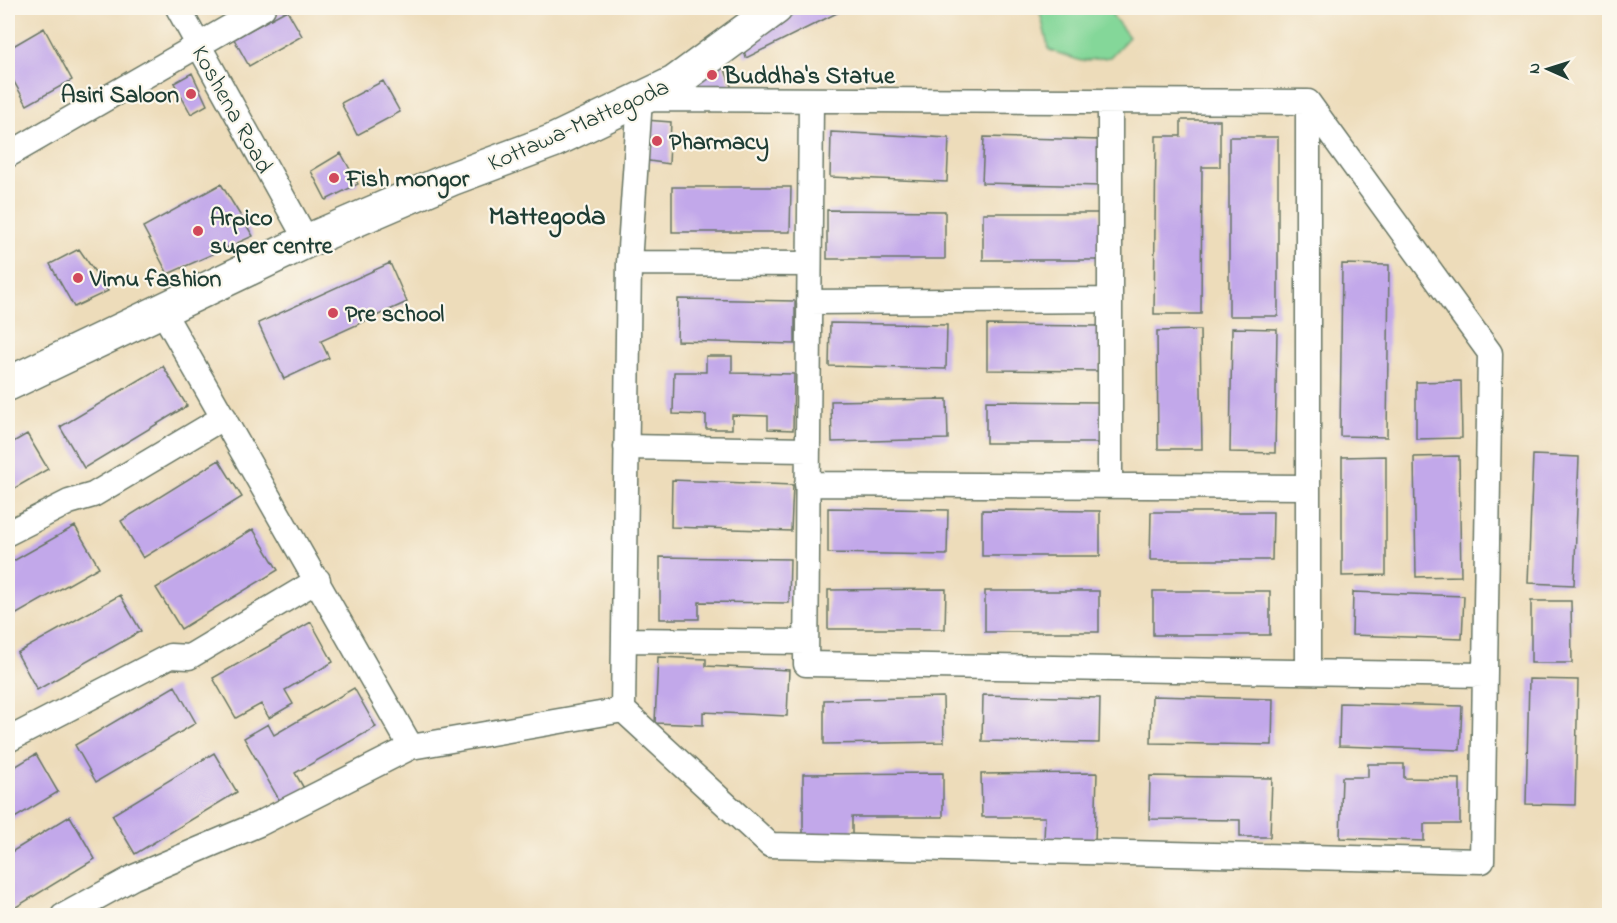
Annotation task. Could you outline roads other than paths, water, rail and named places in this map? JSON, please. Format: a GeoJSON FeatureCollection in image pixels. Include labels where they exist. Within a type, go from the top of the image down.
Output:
{"type":"FeatureCollection","features":[{"type":"Feature","properties":{"kind":"main road","name":"Kottawa-Mattegoda"},"geometry":{"type":"LineString","coordinates":[[8,384],[307,241],[451,178],[553,141],[674,83],[776,8]]}},
{"type":"Feature","properties":{"kind":"street","name":"Koshena Road"},"geometry":{"type":"LineString","coordinates":[[178,8],[307,241]]}},
{"type":"Feature","properties":{"kind":"street"},"geometry":{"type":"LineString","coordinates":[[8,155],[263,8]]}},
{"type":"Feature","properties":{"kind":"street"},"geometry":{"type":"LineString","coordinates":[[640,99],[811,102],[1308,102],[1490,353],[1482,861],[770,845],[623,710],[629,263],[640,99]]}},
{"type":"Feature","properties":{"kind":"street"},"geometry":{"type":"LineString","coordinates":[[811,102],[806,664],[1484,675]]}},
{"type":"Feature","properties":{"kind":"street"},"geometry":{"type":"LineString","coordinates":[[1110,102],[1110,486]]}},
{"type":"Feature","properties":{"kind":"street"},"geometry":{"type":"LineString","coordinates":[[1308,102],[1308,672]]}},
{"type":"Feature","properties":{"kind":"street"},"geometry":{"type":"LineString","coordinates":[[629,263],[809,264]]}},
{"type":"Feature","properties":{"kind":"street"},"geometry":{"type":"LineString","coordinates":[[809,302],[1110,300]]}},
{"type":"Feature","properties":{"kind":"street"},"geometry":{"type":"LineString","coordinates":[[162,312],[318,580],[411,747]]}},
{"type":"Feature","properties":{"kind":"street"},"geometry":{"type":"LineString","coordinates":[[8,533],[69,502],[93,495],[224,417]]}},
{"type":"Feature","properties":{"kind":"street"},"geometry":{"type":"LineString","coordinates":[[626,447],[808,450]]}},
{"type":"Feature","properties":{"kind":"street"},"geometry":{"type":"LineString","coordinates":[[807,484],[1308,487]]}},
{"type":"Feature","properties":{"kind":"street"},"geometry":{"type":"LineString","coordinates":[[8,740],[170,656],[189,657],[318,580]]}},
{"type":"Feature","properties":{"kind":"street"},"geometry":{"type":"LineString","coordinates":[[624,640],[806,642]]}},
{"type":"Feature","properties":{"kind":"street"},"geometry":{"type":"LineString","coordinates":[[63,915],[134,877],[260,824],[411,747],[623,710]]}},
{"type":"Feature","properties":{"kind":"place","name":"Buddha's Statue"},"geometry":{"type":"Point","coordinates":[712,75]}},
{"type":"Feature","properties":{"kind":"place","name":"Asiri Saloon"},"geometry":{"type":"Point","coordinates":[191,94]}},
{"type":"Feature","properties":{"kind":"place","name":"Pharmacy"},"geometry":{"type":"Point","coordinates":[657,141]}},
{"type":"Feature","properties":{"kind":"place","name":"Fish mongor"},"geometry":{"type":"Point","coordinates":[334,178]}},
{"type":"Feature","properties":{"kind":"place","name":"Arpico super centre"},"geometry":{"type":"Point","coordinates":[198,231]}},
{"type":"Feature","properties":{"kind":"place","name":"Vimu fashion"},"geometry":{"type":"Point","coordinates":[78,278]}},
{"type":"Feature","properties":{"kind":"place","name":"Pre school"},"geometry":{"type":"Point","coordinates":[333,313]}},
{"type":"Feature","properties":{"kind":"district","name":"Mattegoda"},"geometry":{"type":"Point","coordinates":[547,215]}}]}
